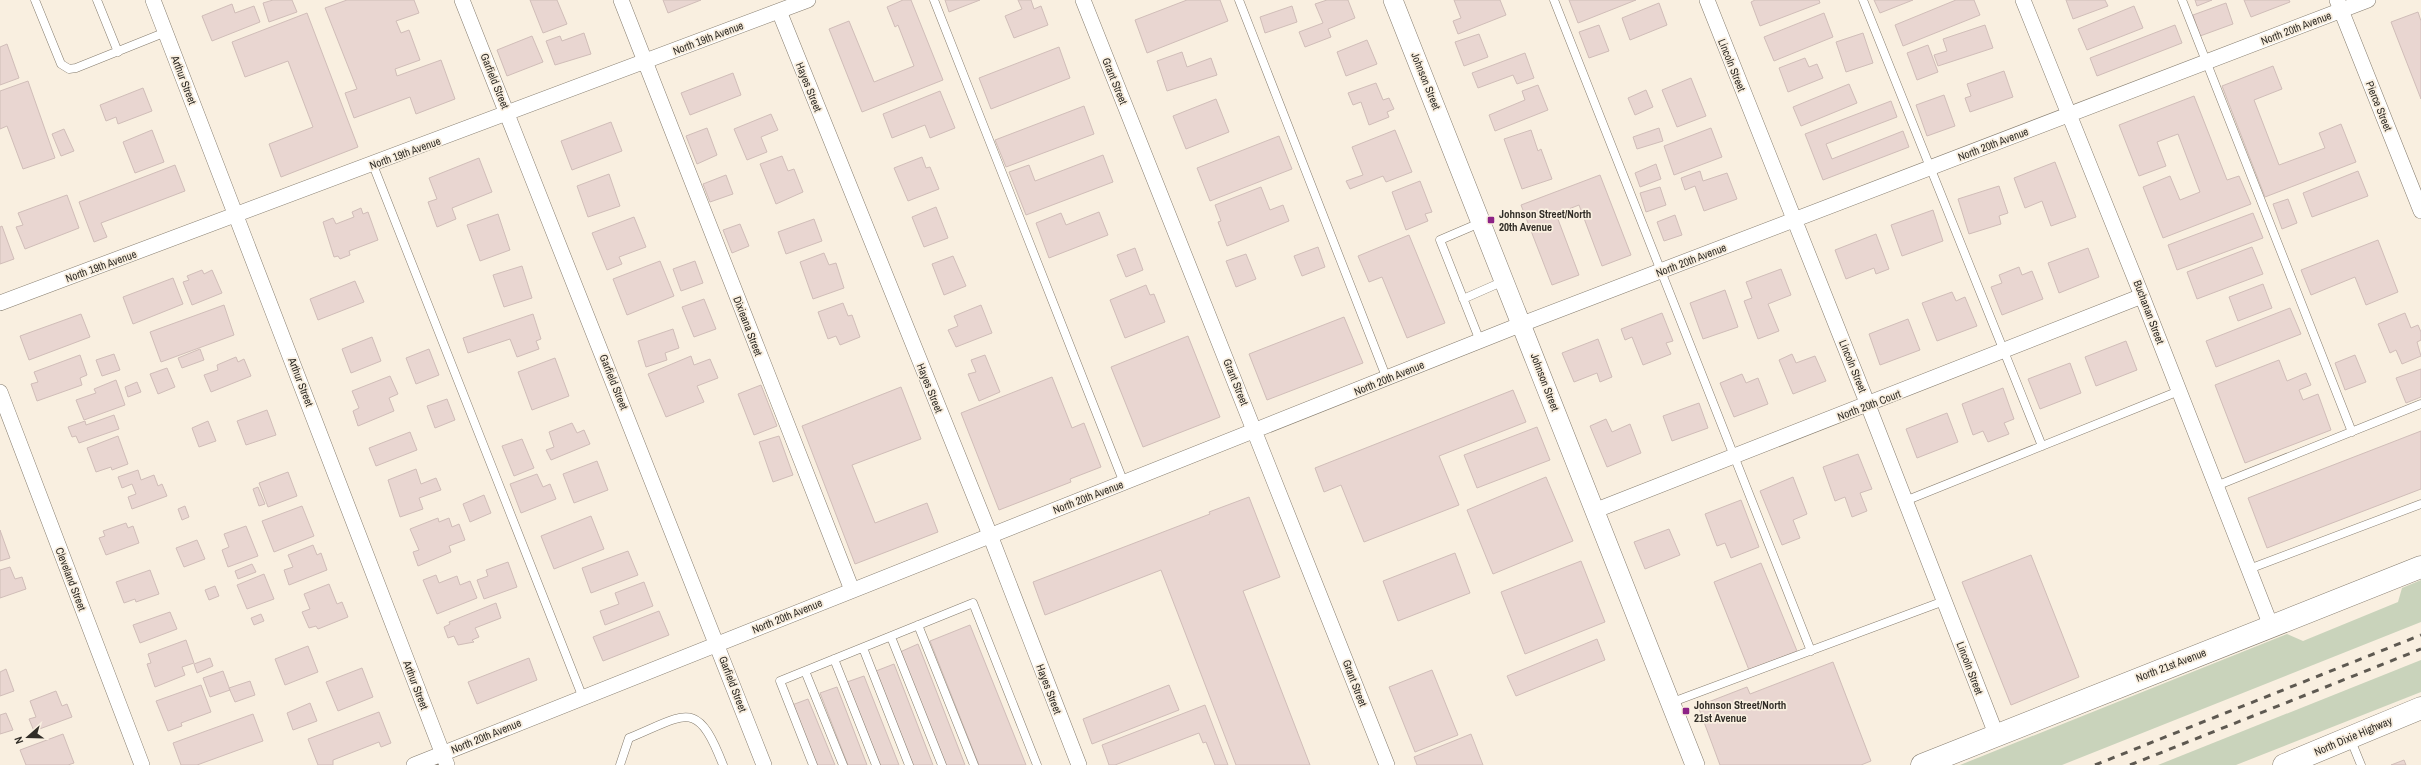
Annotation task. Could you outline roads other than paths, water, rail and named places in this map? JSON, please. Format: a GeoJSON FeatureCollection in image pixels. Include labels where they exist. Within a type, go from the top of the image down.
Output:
{"type":"FeatureCollection","features":[{"type":"Feature","properties":{"kind":"main road","name":"North 21st Avenue"},"geometry":{"type":"LineString","coordinates":[[1922,765],[1996,734],[2421,567]]}},
{"type":"Feature","properties":{"kind":"main road","name":"North Dixie Highway"},"geometry":{"type":"LineString","coordinates":[[2298,762],[2421,708]]}},
{"type":"Feature","properties":{"kind":"street","name":"Arthur Street"},"geometry":{"type":"LineString","coordinates":[[153,0],[237,215],[445,759]]}},
{"type":"Feature","properties":{"kind":"street","name":"Garfield Street"},"geometry":{"type":"LineString","coordinates":[[462,0],[718,644],[764,765]]}},
{"type":"Feature","properties":{"kind":"street","name":"Dixieana Street"},"geometry":{"type":"LineString","coordinates":[[621,0],[852,590]]}},
{"type":"Feature","properties":{"kind":"street","name":"North 19th Avenue"},"geometry":{"type":"LineString","coordinates":[[0,303],[373,165],[808,0]]}},
{"type":"Feature","properties":{"kind":"street","name":"Grant Street"},"geometry":{"type":"LineString","coordinates":[[1083,0],[1256,431],[1387,765]]}},
{"type":"Feature","properties":{"kind":"street","name":"Johnson Street"},"geometry":{"type":"LineString","coordinates":[[1394,0],[1695,765]]}},
{"type":"Feature","properties":{"kind":"street","name":"Lincoln Street"},"geometry":{"type":"LineString","coordinates":[[1707,0],[1868,405],[1996,734]]}},
{"type":"Feature","properties":{"kind":"street","name":"Buchanan Street"},"geometry":{"type":"LineString","coordinates":[[2023,0],[2142,296],[2271,626]]}},
{"type":"Feature","properties":{"kind":"street","name":"North 20th Avenue"},"geometry":{"type":"LineString","coordinates":[[414,765],[445,759],[583,698],[1522,324],[2206,62],[2339,5],[2368,0]]}},
{"type":"Feature","properties":{"kind":"street","name":"Pierce Street"},"geometry":{"type":"LineString","coordinates":[[2339,5],[2421,211]]}},
{"type":"Feature","properties":{"kind":"street","name":"Hayes Street"},"geometry":{"type":"LineString","coordinates":[[779,11],[990,535],[1079,765]]}},
{"type":"Feature","properties":{"kind":"street","name":"North 20th Court"},"geometry":{"type":"LineString","coordinates":[[1594,511],[1868,405],[2142,296]]}},
{"type":"Feature","properties":{"kind":"street","name":"Cleveland Street"},"geometry":{"type":"LineString","coordinates":[[0,392],[142,765]]}},
{"type":"Feature","properties":{"kind":"lane"},"geometry":{"type":"LineString","coordinates":[[35,0],[61,64],[69,69],[118,52],[166,32]]}},
{"type":"Feature","properties":{"kind":"lane"},"geometry":{"type":"LineString","coordinates":[[97,0],[118,52]]}},
{"type":"Feature","properties":{"kind":"lane"},"geometry":{"type":"LineString","coordinates":[[934,0],[1124,483]]}},
{"type":"Feature","properties":{"kind":"lane"},"geometry":{"type":"LineString","coordinates":[[1239,0],[1387,379]]}},
{"type":"Feature","properties":{"kind":"lane"},"geometry":{"type":"LineString","coordinates":[[1554,0],[1662,270],[1811,651]]}},
{"type":"Feature","properties":{"kind":"lane"},"geometry":{"type":"LineString","coordinates":[[1863,0],[1932,168],[2042,446]]}},
{"type":"Feature","properties":{"kind":"lane"},"geometry":{"type":"LineString","coordinates":[[2182,0],[2352,432]]}},
{"type":"Feature","properties":{"kind":"lane"},"geometry":{"type":"LineString","coordinates":[[373,165],[583,698]]}},
{"type":"Feature","properties":{"kind":"lane"},"geometry":{"type":"LineString","coordinates":[[1480,341],[1440,240],[1482,222]]}},
{"type":"Feature","properties":{"kind":"lane"},"geometry":{"type":"LineString","coordinates":[[1464,298],[1505,281]]}},
{"type":"Feature","properties":{"kind":"lane"},"geometry":{"type":"LineString","coordinates":[[1905,501],[2179,391]]}},
{"type":"Feature","properties":{"kind":"lane"},"geometry":{"type":"LineString","coordinates":[[2216,486],[2421,404]]}},
{"type":"Feature","properties":{"kind":"lane"},"geometry":{"type":"LineString","coordinates":[[2249,569],[2421,504]]}},
{"type":"Feature","properties":{"kind":"lane"},"geometry":{"type":"LineString","coordinates":[[1670,703],[1944,601]]}},
{"type":"Feature","properties":{"kind":"lane"},"geometry":{"type":"LineString","coordinates":[[812,765],[780,681],[973,603],[1037,765]]}},
{"type":"Feature","properties":{"kind":"lane"},"geometry":{"type":"LineString","coordinates":[[918,625],[974,765]]}},
{"type":"Feature","properties":{"kind":"lane"},"geometry":{"type":"LineString","coordinates":[[891,637],[942,765]]}},
{"type":"Feature","properties":{"kind":"lane"},"geometry":{"type":"LineString","coordinates":[[863,648],[909,765]]}},
{"type":"Feature","properties":{"kind":"lane"},"geometry":{"type":"LineString","coordinates":[[834,659],[876,765]]}},
{"type":"Feature","properties":{"kind":"lane"},"geometry":{"type":"LineString","coordinates":[[805,671],[843,765]]}},
{"type":"Feature","properties":{"kind":"lane"},"geometry":{"type":"LineString","coordinates":[[620,765],[630,738],[680,717],[692,717],[701,721],[713,738],[724,765]]}},
{"type":"Feature","properties":{"kind":"lane"},"geometry":{"type":"LineString","coordinates":[[2350,738],[2361,765]]}},
{"type":"Feature","properties":{"kind":"railway"},"geometry":{"type":"LineString","coordinates":[[2095,765],[2421,635]]}},
{"type":"Feature","properties":{"kind":"railway"},"geometry":{"type":"LineString","coordinates":[[2130,765],[2421,649]]}},
{"type":"Feature","properties":{"kind":"place","name":"Johnson Street/North 20th Avenue"},"geometry":{"type":"Point","coordinates":[1491,220]}},
{"type":"Feature","properties":{"kind":"place","name":"Johnson Street/North 21st Avenue"},"geometry":{"type":"Point","coordinates":[1686,711]}}]}
